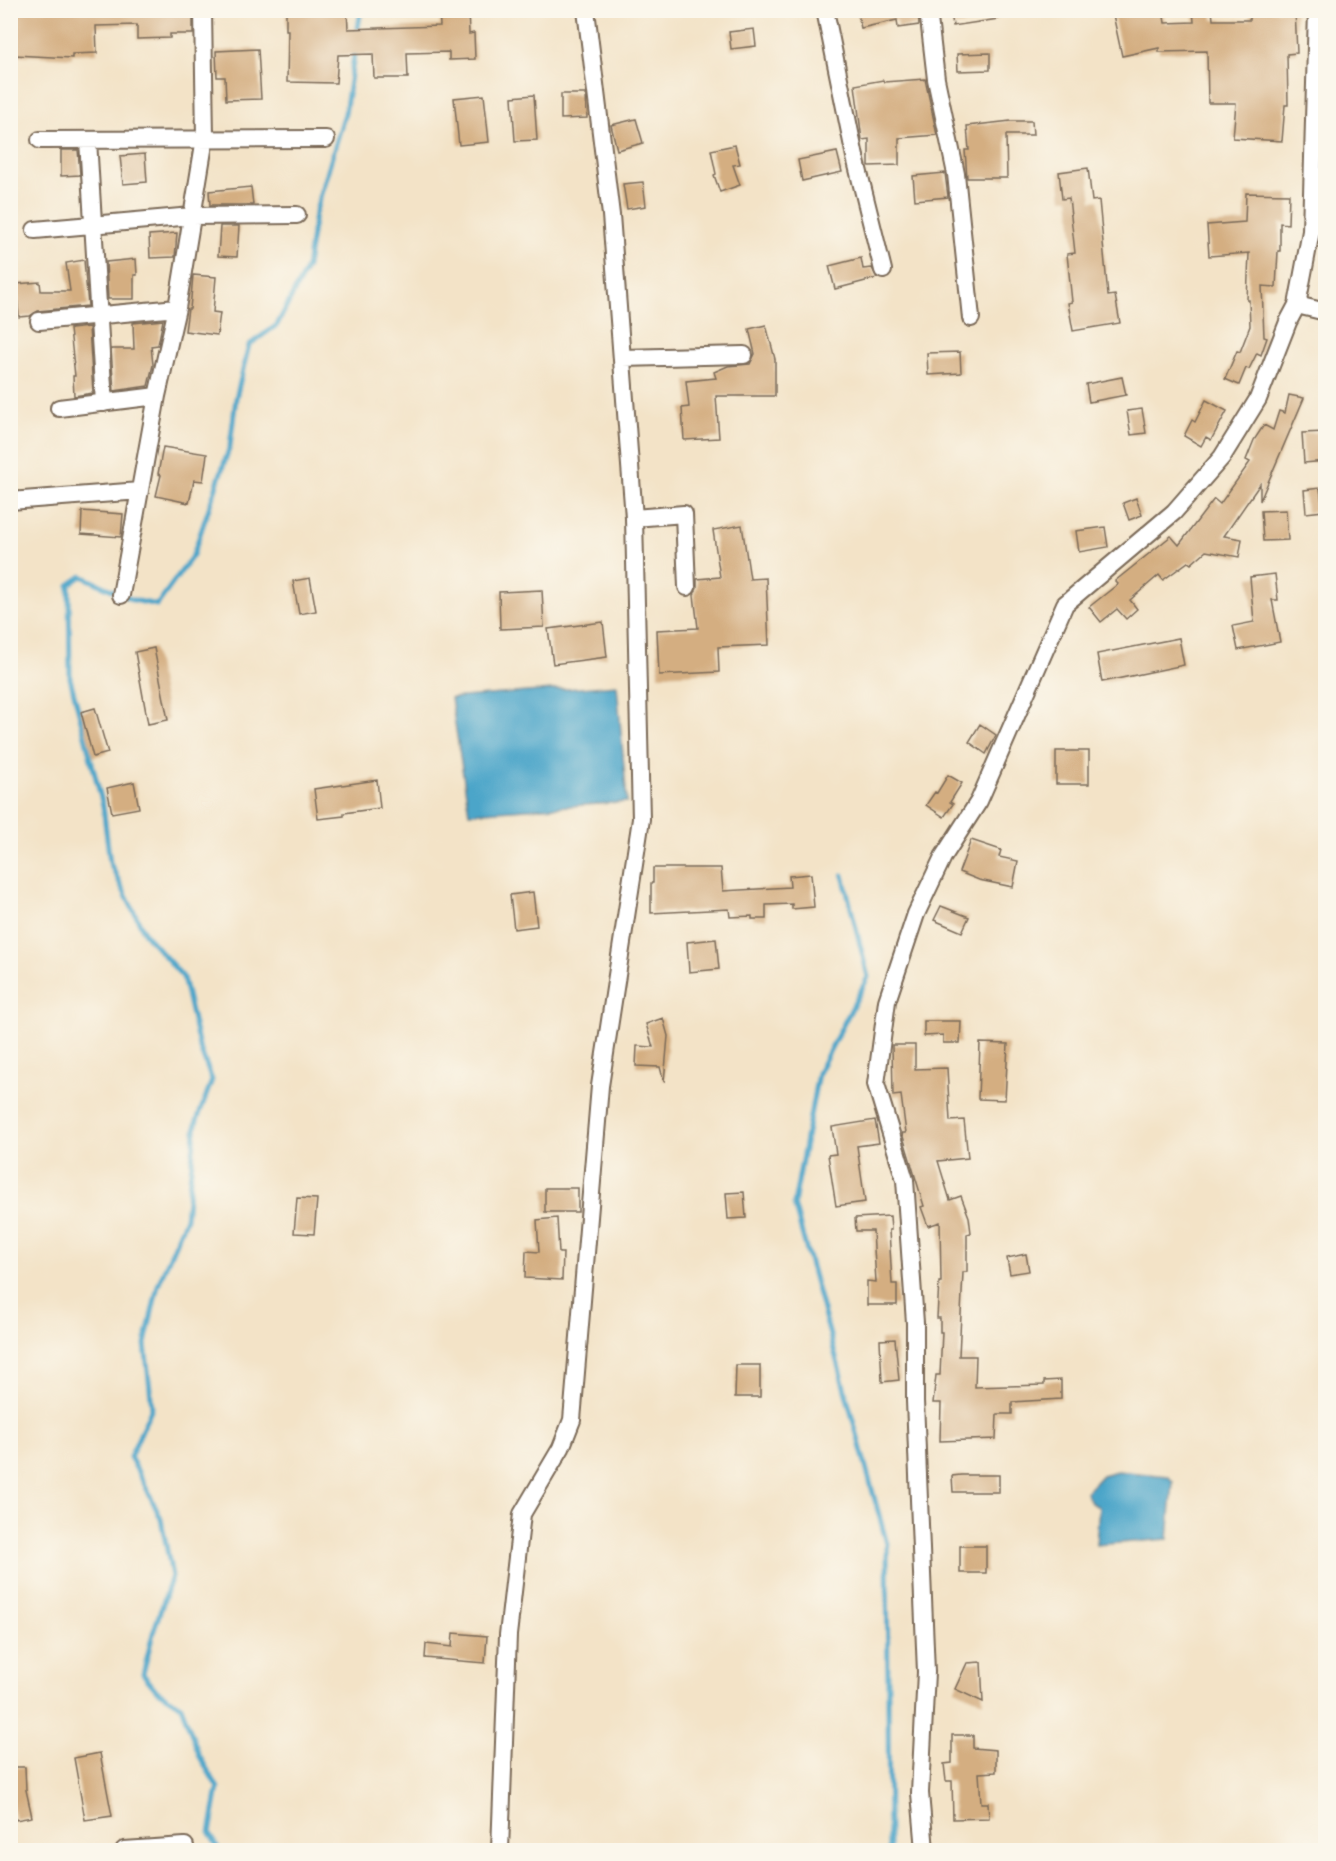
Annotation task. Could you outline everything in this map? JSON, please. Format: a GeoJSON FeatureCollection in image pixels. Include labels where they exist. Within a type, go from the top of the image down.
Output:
{"type":"FeatureCollection","features":[{"type":"Feature","properties":{"kind":"street"},"geometry":{"type":"LineString","coordinates":[[121,595],[157,396],[177,308],[205,138],[203,10]]}},
{"type":"Feature","properties":{"kind":"street"},"geometry":{"type":"LineString","coordinates":[[500,1851],[508,1635],[522,1514],[561,1448],[572,1420],[600,1086],[641,819],[645,655],[611,215],[586,10]]}},
{"type":"Feature","properties":{"kind":"street"},"geometry":{"type":"LineString","coordinates":[[825,10],[855,157],[883,270]]}},
{"type":"Feature","properties":{"kind":"street"},"geometry":{"type":"LineString","coordinates":[[928,10],[936,79],[956,174],[971,318]]}},
{"type":"Feature","properties":{"kind":"street"},"geometry":{"type":"LineString","coordinates":[[925,1851],[920,1793],[926,1672],[912,1288],[905,1180],[876,1084],[887,1001],[916,914],[943,857],[979,801],[1065,604],[1173,512],[1222,458],[1258,399],[1297,305],[1311,231],[1317,10]]}},
{"type":"Feature","properties":{"kind":"street"},"geometry":{"type":"LineString","coordinates":[[40,140],[326,139]]}},
{"type":"Feature","properties":{"kind":"street"},"geometry":{"type":"LineString","coordinates":[[88,140],[104,403]]}},
{"type":"Feature","properties":{"kind":"street"},"geometry":{"type":"LineString","coordinates":[[35,230],[192,216],[297,215]]}},
{"type":"Feature","properties":{"kind":"street"},"geometry":{"type":"LineString","coordinates":[[1297,305],[1326,312]]}},
{"type":"Feature","properties":{"kind":"street"},"geometry":{"type":"LineString","coordinates":[[39,321],[177,308]]}},
{"type":"Feature","properties":{"kind":"street"},"geometry":{"type":"LineString","coordinates":[[622,358],[744,356]]}},
{"type":"Feature","properties":{"kind":"street"},"geometry":{"type":"LineString","coordinates":[[59,408],[157,396]]}},
{"type":"Feature","properties":{"kind":"street"},"geometry":{"type":"LineString","coordinates":[[10,501],[140,491]]}},
{"type":"Feature","properties":{"kind":"street"},"geometry":{"type":"LineString","coordinates":[[634,518],[684,514],[687,587]]}},
{"type":"Feature","properties":{"kind":"street"},"geometry":{"type":"LineString","coordinates":[[124,1851],[185,1846]]}},
{"type":"Feature","properties":{"kind":"water"},"geometry":{"type":"Polygon","coordinates":[[[617,685],[627,802],[469,813],[451,698],[617,685]]]}},
{"type":"Feature","properties":{"kind":"water"},"geometry":{"type":"Polygon","coordinates":[[[1117,1471],[1168,1476],[1173,1482],[1168,1539],[1096,1545],[1099,1507],[1091,1503],[1086,1492],[1102,1475],[1117,1471]]]}},
{"type":"Feature","properties":{"kind":"building"},"geometry":{"type":"Polygon","coordinates":[[[11,10],[193,10],[193,34],[170,34],[170,38],[137,39],[137,25],[96,26],[97,53],[72,54],[72,58],[14,55],[15,36],[11,36],[11,10]]]}},
{"type":"Feature","properties":{"kind":"building"},"geometry":{"type":"Polygon","coordinates":[[[286,10],[347,10],[348,29],[440,26],[439,10],[468,10],[469,34],[474,33],[475,59],[449,60],[449,52],[407,53],[408,78],[374,78],[373,54],[338,55],[336,83],[287,82],[286,10]]]}},
{"type":"Feature","properties":{"kind":"building"},"geometry":{"type":"Polygon","coordinates":[[[857,10],[918,10],[919,25],[898,28],[897,20],[861,28],[857,10]]]}},
{"type":"Feature","properties":{"kind":"building"},"geometry":{"type":"Polygon","coordinates":[[[998,10],[998,19],[953,26],[951,12],[998,10]]]}},
{"type":"Feature","properties":{"kind":"building"},"geometry":{"type":"Polygon","coordinates":[[[1112,10],[1163,10],[1165,23],[1194,22],[1193,10],[1212,10],[1213,20],[1250,20],[1250,10],[1295,10],[1297,53],[1287,54],[1288,105],[1285,105],[1282,141],[1233,138],[1236,103],[1208,103],[1207,51],[1159,52],[1159,48],[1122,56],[1112,10]]]}},
{"type":"Feature","properties":{"kind":"building"},"geometry":{"type":"Polygon","coordinates":[[[754,29],[756,46],[731,49],[729,32],[754,29]]]}},
{"type":"Feature","properties":{"kind":"building"},"geometry":{"type":"Polygon","coordinates":[[[258,49],[261,99],[226,100],[225,77],[217,77],[216,51],[258,49]]]}},
{"type":"Feature","properties":{"kind":"building"},"geometry":{"type":"Polygon","coordinates":[[[990,53],[990,70],[958,71],[957,54],[990,53]]]}},
{"type":"Feature","properties":{"kind":"building"},"geometry":{"type":"Polygon","coordinates":[[[925,79],[937,135],[899,138],[899,165],[869,166],[869,139],[862,140],[855,85],[883,80],[884,82],[925,79]]]}},
{"type":"Feature","properties":{"kind":"building"},"geometry":{"type":"Polygon","coordinates":[[[561,94],[586,94],[587,118],[561,119],[561,94]]]}},
{"type":"Feature","properties":{"kind":"building"},"geometry":{"type":"Polygon","coordinates":[[[484,95],[489,142],[459,145],[454,98],[484,95]]]}},
{"type":"Feature","properties":{"kind":"building"},"geometry":{"type":"Polygon","coordinates":[[[534,95],[537,140],[515,141],[512,97],[534,95]]]}},
{"type":"Feature","properties":{"kind":"building"},"geometry":{"type":"Polygon","coordinates":[[[636,119],[643,143],[617,150],[611,125],[636,119]]]}},
{"type":"Feature","properties":{"kind":"building"},"geometry":{"type":"Polygon","coordinates":[[[1032,121],[1033,135],[1006,135],[1007,178],[967,178],[965,150],[969,150],[967,126],[1032,121]]]}},
{"type":"Feature","properties":{"kind":"building"},"geometry":{"type":"Polygon","coordinates":[[[735,145],[740,164],[733,165],[740,185],[720,192],[714,175],[716,174],[711,150],[735,145]]]}},
{"type":"Feature","properties":{"kind":"building"},"geometry":{"type":"Polygon","coordinates":[[[61,150],[78,150],[80,175],[61,176],[61,150]]]}},
{"type":"Feature","properties":{"kind":"building"},"geometry":{"type":"Polygon","coordinates":[[[837,152],[842,172],[802,181],[798,160],[837,152]]]}},
{"type":"Feature","properties":{"kind":"building"},"geometry":{"type":"Polygon","coordinates":[[[145,154],[147,182],[123,184],[120,156],[145,154]]]}},
{"type":"Feature","properties":{"kind":"building"},"geometry":{"type":"Polygon","coordinates":[[[1088,168],[1092,201],[1099,200],[1108,296],[1115,295],[1120,323],[1073,331],[1068,303],[1072,302],[1067,254],[1075,253],[1069,198],[1062,199],[1059,172],[1088,168]]]}},
{"type":"Feature","properties":{"kind":"building"},"geometry":{"type":"Polygon","coordinates":[[[945,173],[948,197],[915,200],[913,176],[945,173]]]}},
{"type":"Feature","properties":{"kind":"building"},"geometry":{"type":"Polygon","coordinates":[[[643,182],[646,206],[627,209],[623,184],[643,182]]]}},
{"type":"Feature","properties":{"kind":"building"},"geometry":{"type":"Polygon","coordinates":[[[251,187],[253,205],[210,205],[209,191],[251,187]]]}},
{"type":"Feature","properties":{"kind":"building"},"geometry":{"type":"Polygon","coordinates":[[[1246,193],[1289,194],[1288,224],[1280,223],[1276,287],[1262,286],[1264,337],[1267,338],[1261,355],[1257,353],[1249,369],[1246,368],[1239,385],[1225,379],[1237,351],[1240,352],[1250,326],[1249,300],[1247,300],[1249,253],[1209,256],[1207,225],[1245,222],[1246,193]]]}},
{"type":"Feature","properties":{"kind":"building"},"geometry":{"type":"Polygon","coordinates":[[[220,226],[239,226],[237,257],[218,256],[220,226]]]}},
{"type":"Feature","properties":{"kind":"building"},"geometry":{"type":"Polygon","coordinates":[[[177,233],[175,257],[150,258],[149,235],[177,233]]]}},
{"type":"Feature","properties":{"kind":"building"},"geometry":{"type":"Polygon","coordinates":[[[861,258],[863,269],[872,268],[877,278],[835,289],[829,266],[861,258]]]}},
{"type":"Feature","properties":{"kind":"building"},"geometry":{"type":"Polygon","coordinates":[[[136,259],[134,299],[108,299],[106,262],[136,259]]]}},
{"type":"Feature","properties":{"kind":"building"},"geometry":{"type":"Polygon","coordinates":[[[84,260],[88,306],[38,311],[30,316],[19,317],[16,284],[40,282],[41,291],[70,291],[66,263],[84,260]]]}},
{"type":"Feature","properties":{"kind":"building"},"geometry":{"type":"Polygon","coordinates":[[[193,275],[216,277],[213,312],[220,313],[217,335],[185,331],[188,309],[190,309],[193,275]]]}},
{"type":"Feature","properties":{"kind":"building"},"geometry":{"type":"Polygon","coordinates":[[[163,320],[158,345],[151,346],[153,365],[148,386],[114,391],[111,349],[134,349],[133,323],[163,320]]]}},
{"type":"Feature","properties":{"kind":"building"},"geometry":{"type":"Polygon","coordinates":[[[766,325],[775,359],[775,396],[716,396],[719,438],[684,440],[682,408],[689,407],[686,381],[716,378],[714,372],[728,366],[750,364],[755,354],[749,329],[766,325]]]}},
{"type":"Feature","properties":{"kind":"building"},"geometry":{"type":"Polygon","coordinates":[[[89,327],[93,393],[74,396],[73,376],[75,376],[70,329],[89,327]]]}},
{"type":"Feature","properties":{"kind":"building"},"geometry":{"type":"Polygon","coordinates":[[[960,352],[961,373],[928,375],[927,353],[960,352]]]}},
{"type":"Feature","properties":{"kind":"building"},"geometry":{"type":"Polygon","coordinates":[[[1122,377],[1126,395],[1089,402],[1086,384],[1122,377]]]}},
{"type":"Feature","properties":{"kind":"building"},"geometry":{"type":"Polygon","coordinates":[[[1289,395],[1304,398],[1260,501],[1260,484],[1224,536],[1242,539],[1239,557],[1206,551],[1191,564],[1188,562],[1163,580],[1159,575],[1130,600],[1137,609],[1126,619],[1117,609],[1101,622],[1089,607],[1118,584],[1115,581],[1171,536],[1179,545],[1214,499],[1220,504],[1250,462],[1246,460],[1254,440],[1264,425],[1273,430],[1279,411],[1285,413],[1289,395]]]}},
{"type":"Feature","properties":{"kind":"building"},"geometry":{"type":"Polygon","coordinates":[[[1206,400],[1227,411],[1211,440],[1206,437],[1201,446],[1184,436],[1192,420],[1195,422],[1206,400]]]}},
{"type":"Feature","properties":{"kind":"building"},"geometry":{"type":"Polygon","coordinates":[[[1142,409],[1146,433],[1131,435],[1127,411],[1142,409]]]}},
{"type":"Feature","properties":{"kind":"building"},"geometry":{"type":"Polygon","coordinates":[[[1326,432],[1326,461],[1304,463],[1302,433],[1326,432]]]}},
{"type":"Feature","properties":{"kind":"building"},"geometry":{"type":"Polygon","coordinates":[[[163,447],[207,454],[203,481],[194,480],[189,503],[156,496],[161,475],[158,474],[163,447]]]}},
{"type":"Feature","properties":{"kind":"building"},"geometry":{"type":"Polygon","coordinates":[[[1320,488],[1323,511],[1306,513],[1304,490],[1320,488]]]}},
{"type":"Feature","properties":{"kind":"building"},"geometry":{"type":"Polygon","coordinates":[[[1136,498],[1142,515],[1129,520],[1123,503],[1136,498]]]}},
{"type":"Feature","properties":{"kind":"building"},"geometry":{"type":"Polygon","coordinates":[[[1286,510],[1288,540],[1263,541],[1261,511],[1286,510]]]}},
{"type":"Feature","properties":{"kind":"building"},"geometry":{"type":"Polygon","coordinates":[[[82,511],[123,514],[121,537],[81,534],[82,511]]]}},
{"type":"Feature","properties":{"kind":"building"},"geometry":{"type":"Polygon","coordinates":[[[742,525],[750,579],[766,578],[769,645],[718,647],[719,672],[659,675],[657,630],[698,628],[694,595],[697,579],[720,577],[713,530],[742,525]]]}},
{"type":"Feature","properties":{"kind":"building"},"geometry":{"type":"Polygon","coordinates":[[[1105,527],[1108,547],[1079,552],[1076,531],[1105,527]]]}},
{"type":"Feature","properties":{"kind":"building"},"geometry":{"type":"Polygon","coordinates":[[[1275,574],[1278,600],[1272,600],[1280,642],[1238,650],[1233,626],[1254,622],[1250,577],[1275,574]]]}},
{"type":"Feature","properties":{"kind":"building"},"geometry":{"type":"Polygon","coordinates":[[[310,578],[316,611],[299,614],[293,581],[310,578]]]}},
{"type":"Feature","properties":{"kind":"building"},"geometry":{"type":"Polygon","coordinates":[[[542,590],[544,627],[500,629],[499,592],[542,590]]]}},
{"type":"Feature","properties":{"kind":"building"},"geometry":{"type":"Polygon","coordinates":[[[603,622],[607,657],[553,664],[548,629],[603,622]]]}},
{"type":"Feature","properties":{"kind":"building"},"geometry":{"type":"Polygon","coordinates":[[[1179,638],[1184,665],[1102,682],[1097,654],[1179,638]]]}},
{"type":"Feature","properties":{"kind":"building"},"geometry":{"type":"Polygon","coordinates":[[[154,648],[168,720],[148,724],[135,652],[154,648]]]}},
{"type":"Feature","properties":{"kind":"building"},"geometry":{"type":"Polygon","coordinates":[[[95,708],[108,753],[93,757],[81,712],[95,708]]]}},
{"type":"Feature","properties":{"kind":"building"},"geometry":{"type":"Polygon","coordinates":[[[980,724],[996,735],[986,754],[969,742],[980,724]]]}},
{"type":"Feature","properties":{"kind":"building"},"geometry":{"type":"Polygon","coordinates":[[[1056,751],[1089,751],[1089,784],[1056,784],[1056,751]]]}},
{"type":"Feature","properties":{"kind":"building"},"geometry":{"type":"Polygon","coordinates":[[[948,775],[962,783],[950,802],[953,804],[944,817],[926,805],[948,775]]]}},
{"type":"Feature","properties":{"kind":"building"},"geometry":{"type":"Polygon","coordinates":[[[377,780],[380,808],[318,819],[314,789],[377,780]]]}},
{"type":"Feature","properties":{"kind":"building"},"geometry":{"type":"Polygon","coordinates":[[[134,782],[139,808],[112,813],[107,788],[134,782]]]}},
{"type":"Feature","properties":{"kind":"building"},"geometry":{"type":"Polygon","coordinates":[[[971,840],[1001,850],[999,857],[1018,861],[1013,887],[979,880],[959,872],[971,840]]]}},
{"type":"Feature","properties":{"kind":"building"},"geometry":{"type":"Polygon","coordinates":[[[653,868],[721,868],[723,891],[790,887],[789,876],[811,874],[814,907],[792,909],[792,904],[766,905],[766,919],[752,919],[752,916],[730,917],[729,909],[651,913],[653,868]]]}},
{"type":"Feature","properties":{"kind":"building"},"geometry":{"type":"Polygon","coordinates":[[[533,892],[537,926],[514,929],[510,895],[533,892]]]}},
{"type":"Feature","properties":{"kind":"building"},"geometry":{"type":"Polygon","coordinates":[[[941,906],[969,917],[962,932],[934,920],[941,906]]]}},
{"type":"Feature","properties":{"kind":"building"},"geometry":{"type":"Polygon","coordinates":[[[716,939],[719,969],[689,972],[687,942],[716,939]]]}},
{"type":"Feature","properties":{"kind":"building"},"geometry":{"type":"Polygon","coordinates":[[[663,1018],[668,1036],[664,1082],[660,1067],[636,1066],[637,1046],[653,1047],[646,1024],[663,1018]]]}},
{"type":"Feature","properties":{"kind":"building"},"geometry":{"type":"Polygon","coordinates":[[[924,1021],[961,1021],[960,1043],[943,1043],[943,1035],[924,1036],[924,1021]]]}},
{"type":"Feature","properties":{"kind":"building"},"geometry":{"type":"Polygon","coordinates":[[[980,1043],[1008,1044],[1005,1100],[978,1099],[980,1043]]]}},
{"type":"Feature","properties":{"kind":"building"},"geometry":{"type":"Polygon","coordinates":[[[892,1045],[915,1045],[915,1069],[947,1068],[950,1121],[964,1120],[968,1158],[938,1161],[950,1200],[961,1196],[969,1217],[971,1233],[967,1234],[967,1272],[963,1272],[959,1356],[976,1356],[975,1387],[1044,1385],[1044,1381],[1061,1380],[1061,1399],[1012,1402],[1012,1414],[997,1414],[996,1439],[940,1441],[941,1403],[933,1403],[936,1375],[940,1375],[942,1332],[940,1332],[940,1318],[937,1318],[939,1282],[941,1282],[940,1222],[928,1226],[921,1207],[924,1206],[902,1133],[906,1133],[901,1095],[893,1096],[892,1045]]]}},
{"type":"Feature","properties":{"kind":"building"},"geometry":{"type":"Polygon","coordinates":[[[875,1120],[879,1143],[857,1146],[865,1202],[836,1206],[828,1155],[836,1154],[832,1127],[875,1120]]]}},
{"type":"Feature","properties":{"kind":"building"},"geometry":{"type":"Polygon","coordinates":[[[545,1188],[578,1188],[578,1212],[545,1212],[545,1188]]]}},
{"type":"Feature","properties":{"kind":"building"},"geometry":{"type":"Polygon","coordinates":[[[744,1192],[746,1218],[728,1219],[726,1193],[744,1192]]]}},
{"type":"Feature","properties":{"kind":"building"},"geometry":{"type":"Polygon","coordinates":[[[297,1198],[317,1199],[314,1234],[294,1233],[297,1198]]]}},
{"type":"Feature","properties":{"kind":"building"},"geometry":{"type":"Polygon","coordinates":[[[890,1216],[892,1284],[897,1284],[897,1305],[867,1305],[867,1281],[876,1282],[873,1231],[856,1231],[855,1218],[890,1216]]]}},
{"type":"Feature","properties":{"kind":"building"},"geometry":{"type":"Polygon","coordinates":[[[557,1218],[559,1253],[563,1253],[562,1280],[525,1278],[526,1251],[539,1252],[537,1220],[557,1218]]]}},
{"type":"Feature","properties":{"kind":"building"},"geometry":{"type":"Polygon","coordinates":[[[1026,1254],[1029,1271],[1010,1274],[1007,1258],[1026,1254]]]}},
{"type":"Feature","properties":{"kind":"building"},"geometry":{"type":"Polygon","coordinates":[[[895,1339],[899,1380],[882,1382],[880,1340],[895,1339]]]}},
{"type":"Feature","properties":{"kind":"building"},"geometry":{"type":"Polygon","coordinates":[[[736,1365],[760,1365],[760,1397],[735,1397],[736,1365]]]}},
{"type":"Feature","properties":{"kind":"building"},"geometry":{"type":"Polygon","coordinates":[[[999,1475],[999,1492],[953,1492],[952,1476],[999,1475]]]}},
{"type":"Feature","properties":{"kind":"building"},"geometry":{"type":"Polygon","coordinates":[[[960,1546],[986,1546],[986,1573],[960,1573],[960,1546]]]}},
{"type":"Feature","properties":{"kind":"building"},"geometry":{"type":"Polygon","coordinates":[[[453,1633],[487,1636],[485,1663],[425,1658],[426,1644],[452,1647],[453,1633]]]}},
{"type":"Feature","properties":{"kind":"building"},"geometry":{"type":"Polygon","coordinates":[[[981,1662],[983,1702],[955,1689],[967,1663],[981,1662]]]}},
{"type":"Feature","properties":{"kind":"building"},"geometry":{"type":"Polygon","coordinates":[[[952,1735],[973,1735],[973,1748],[996,1750],[996,1772],[979,1773],[981,1803],[988,1803],[989,1818],[953,1819],[952,1781],[946,1781],[944,1764],[952,1763],[952,1735]]]}},
{"type":"Feature","properties":{"kind":"building"},"geometry":{"type":"Polygon","coordinates":[[[100,1753],[112,1816],[85,1820],[74,1758],[100,1753]]]}},
{"type":"Feature","properties":{"kind":"building"},"geometry":{"type":"Polygon","coordinates":[[[10,1767],[25,1767],[26,1790],[32,1817],[16,1820],[11,1802],[10,1767]]]}},
{"type":"Feature","properties":{"kind":"waterway"},"geometry":{"type":"LineString","coordinates":[[357,34],[361,10]]}},
{"type":"Feature","properties":{"kind":"waterway"},"geometry":{"type":"LineString","coordinates":[[219,1850],[210,1833],[218,1788],[200,1757],[181,1706],[157,1691],[143,1674],[153,1633],[172,1576],[161,1519],[130,1457],[152,1407],[145,1344],[158,1285],[186,1218],[196,1123],[212,1080],[199,1046],[183,977],[145,934],[110,863],[103,806],[70,678],[69,585],[82,576],[133,600],[157,605],[193,555],[230,446],[236,398],[249,345],[277,325],[307,267],[315,214],[345,113],[355,49]]}},
{"type":"Feature","properties":{"kind":"waterway"},"geometry":{"type":"LineString","coordinates":[[843,875],[868,977],[818,1073],[794,1204],[887,1544],[889,1850]]}}]}
